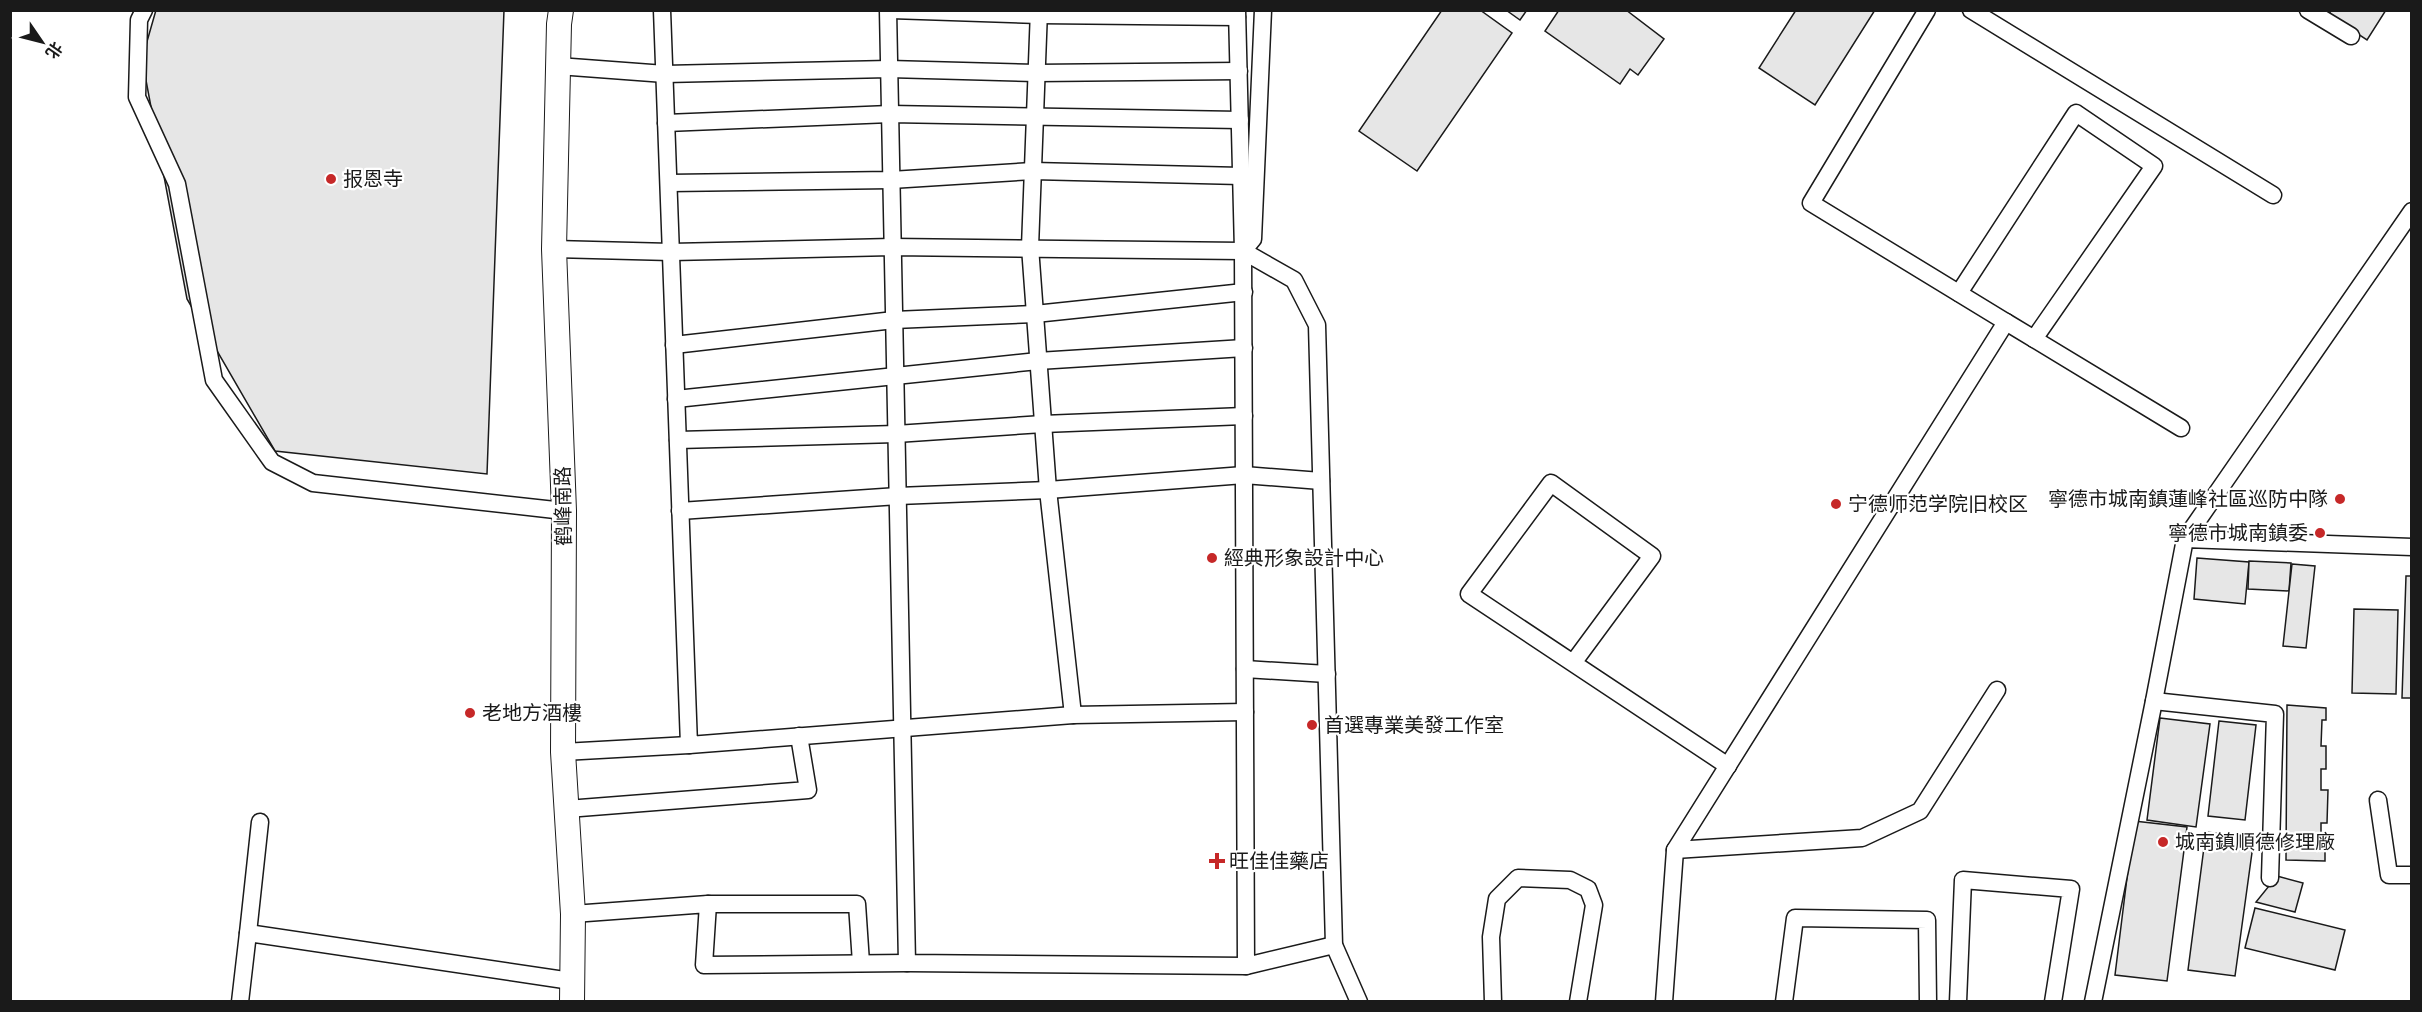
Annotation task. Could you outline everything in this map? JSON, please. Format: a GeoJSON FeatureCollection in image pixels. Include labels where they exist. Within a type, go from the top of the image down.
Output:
{"type":"FeatureCollection","features":[{"type":"Feature","properties":{"kind":"street"},"geometry":{"type":"LineString","coordinates":[[144,10],[139,20],[137,97],[177,183],[214,380],[272,462],[314,483],[564,511]]}},
{"type":"Feature","properties":{"kind":"street","name":"鹤峰南路"},"geometry":{"type":"LineString","coordinates":[[561,10],[554,249],[564,511],[563,752],[573,914],[571,991]]}},
{"type":"Feature","properties":{"kind":"street"},"geometry":{"type":"LineString","coordinates":[[662,10],[689,745]]}},
{"type":"Feature","properties":{"kind":"street"},"geometry":{"type":"LineString","coordinates":[[907,963],[892,247],[890,10],[1237,14],[1244,292],[1246,966]]}},
{"type":"Feature","properties":{"kind":"street"},"geometry":{"type":"LineString","coordinates":[[1243,251],[1253,239],[1263,10]]}},
{"type":"Feature","properties":{"kind":"street"},"geometry":{"type":"LineString","coordinates":[[1927,10],[1811,203],[2181,428]]}},
{"type":"Feature","properties":{"kind":"street"},"geometry":{"type":"LineString","coordinates":[[1971,10],[2273,195]]}},
{"type":"Feature","properties":{"kind":"street"},"geometry":{"type":"LineString","coordinates":[[2308,10],[2351,36]]}},
{"type":"Feature","properties":{"kind":"street"},"geometry":{"type":"LineString","coordinates":[[1039,13],[1030,247],[1048,490],[1072,715]]}},
{"type":"Feature","properties":{"kind":"street"},"geometry":{"type":"LineString","coordinates":[[558,66],[665,74],[889,69],[1036,73],[1239,71]]}},
{"type":"Feature","properties":{"kind":"street"},"geometry":{"type":"LineString","coordinates":[[1959,293],[2076,113],[2154,166],[2034,339]]}},
{"type":"Feature","properties":{"kind":"street"},"geometry":{"type":"LineString","coordinates":[[666,123],[890,114],[1240,120]]}},
{"type":"Feature","properties":{"kind":"street"},"geometry":{"type":"LineString","coordinates":[[669,183],[891,180],[1033,171],[1242,176]]}},
{"type":"Feature","properties":{"kind":"street"},"geometry":{"type":"LineString","coordinates":[[2093,1002],[2185,539],[2412,211]]}},
{"type":"Feature","properties":{"kind":"street"},"geometry":{"type":"LineString","coordinates":[[554,249],[671,252],[892,247],[1030,247],[1243,251],[1294,280],[1317,325],[1334,945],[1359,1002]]}},
{"type":"Feature","properties":{"kind":"street"},"geometry":{"type":"LineString","coordinates":[[675,345],[894,320],[1035,314],[1244,292]]}},
{"type":"Feature","properties":{"kind":"street"},"geometry":{"type":"LineString","coordinates":[[1664,1002],[1675,850],[2006,322]]}},
{"type":"Feature","properties":{"kind":"street"},"geometry":{"type":"LineString","coordinates":[[676,399],[1038,360],[1244,348]]}},
{"type":"Feature","properties":{"kind":"street"},"geometry":{"type":"LineString","coordinates":[[678,440],[896,434],[1043,424],[1244,416]]}},
{"type":"Feature","properties":{"kind":"street"},"geometry":{"type":"LineString","coordinates":[[681,511],[898,496],[1048,490],[1244,475],[1321,481]]}},
{"type":"Feature","properties":{"kind":"street"},"geometry":{"type":"LineString","coordinates":[[1573,663],[1652,556],[1551,483],[1469,594],[1728,766]]}},
{"type":"Feature","properties":{"kind":"street"},"geometry":{"type":"LineString","coordinates":[[2185,539],[2412,547]]}},
{"type":"Feature","properties":{"kind":"street"},"geometry":{"type":"LineString","coordinates":[[1245,669],[1327,674]]}},
{"type":"Feature","properties":{"kind":"street"},"geometry":{"type":"LineString","coordinates":[[1675,850],[1862,838],[1920,811],[1997,690]]}},
{"type":"Feature","properties":{"kind":"street"},"geometry":{"type":"LineString","coordinates":[[2154,701],[2275,714],[2270,879]]}},
{"type":"Feature","properties":{"kind":"street"},"geometry":{"type":"LineString","coordinates":[[563,752],[689,745],[1072,715],[1245,712]]}},
{"type":"Feature","properties":{"kind":"street"},"geometry":{"type":"LineString","coordinates":[[567,809],[808,790],[800,736]]}},
{"type":"Feature","properties":{"kind":"street"},"geometry":{"type":"LineString","coordinates":[[2378,800],[2389,875],[2412,875]]}},
{"type":"Feature","properties":{"kind":"street"},"geometry":{"type":"LineString","coordinates":[[240,1002],[260,822]]}},
{"type":"Feature","properties":{"kind":"street"},"geometry":{"type":"LineString","coordinates":[[1493,1002],[1491,937],[1497,899],[1518,878],[1570,880],[1587,888],[1594,905],[1578,1002]]}},
{"type":"Feature","properties":{"kind":"street"},"geometry":{"type":"LineString","coordinates":[[1958,1002],[1963,880],[2071,889],[2053,1002]]}},
{"type":"Feature","properties":{"kind":"street"},"geometry":{"type":"LineString","coordinates":[[708,904],[704,965],[907,963],[1246,966],[1334,945]]}},
{"type":"Feature","properties":{"kind":"street"},"geometry":{"type":"LineString","coordinates":[[573,914],[708,904],[857,904],[861,963]]}},
{"type":"Feature","properties":{"kind":"street"},"geometry":{"type":"LineString","coordinates":[[1784,1002],[1795,918],[1927,920],[1928,1002]]}},
{"type":"Feature","properties":{"kind":"street"},"geometry":{"type":"LineString","coordinates":[[248,933],[571,991]]}},
{"type":"Feature","properties":{"kind":"building","name":"报恩寺"},"geometry":{"type":"Polygon","coordinates":[[[156,10],[504,10],[487,474],[275,451],[187,299],[142,59],[156,10]]]}},
{"type":"Feature","properties":{"kind":"building"},"geometry":{"type":"Polygon","coordinates":[[[1442,10],[1480,10],[1512,33],[1417,171],[1359,131],[1442,10]]]}},
{"type":"Feature","properties":{"kind":"building"},"geometry":{"type":"Polygon","coordinates":[[[1506,10],[1527,10],[1520,20],[1506,10]]]}},
{"type":"Feature","properties":{"kind":"building"},"geometry":{"type":"Polygon","coordinates":[[[1559,10],[1626,10],[1664,39],[1638,75],[1630,69],[1620,84],[1545,31],[1559,10]]]}},
{"type":"Feature","properties":{"kind":"building"},"geometry":{"type":"Polygon","coordinates":[[[1796,10],[1875,10],[1815,105],[1759,68],[1796,10]]]}},
{"type":"Feature","properties":{"kind":"building"},"geometry":{"type":"Polygon","coordinates":[[[2331,10],[2386,10],[2367,40],[2329,15],[2331,10]]]}},
{"type":"Feature","properties":{"kind":"building"},"geometry":{"type":"Polygon","coordinates":[[[2197,558],[2249,562],[2245,604],[2194,599],[2197,558]]]}},
{"type":"Feature","properties":{"kind":"building"},"geometry":{"type":"Polygon","coordinates":[[[2249,561],[2291,563],[2289,591],[2248,589],[2249,561]]]}},
{"type":"Feature","properties":{"kind":"building"},"geometry":{"type":"Polygon","coordinates":[[[2292,564],[2315,566],[2306,648],[2283,646],[2292,564]]]}},
{"type":"Feature","properties":{"kind":"building"},"geometry":{"type":"Polygon","coordinates":[[[2406,576],[2412,576],[2412,698],[2402,698],[2406,576]]]}},
{"type":"Feature","properties":{"kind":"building"},"geometry":{"type":"Polygon","coordinates":[[[2354,609],[2398,610],[2396,694],[2352,693],[2354,609]]]}},
{"type":"Feature","properties":{"kind":"building"},"geometry":{"type":"Polygon","coordinates":[[[2287,705],[2326,708],[2326,720],[2322,720],[2321,746],[2326,746],[2326,769],[2321,769],[2321,790],[2328,790],[2327,823],[2321,823],[2321,848],[2325,848],[2325,861],[2286,860],[2287,705]]]}},
{"type":"Feature","properties":{"kind":"building"},"geometry":{"type":"Polygon","coordinates":[[[2160,718],[2210,724],[2196,827],[2147,820],[2160,718]]]}},
{"type":"Feature","properties":{"kind":"building"},"geometry":{"type":"Polygon","coordinates":[[[2219,721],[2256,725],[2245,820],[2208,816],[2219,721]]]}},
{"type":"Feature","properties":{"kind":"building"},"geometry":{"type":"Polygon","coordinates":[[[2134,821],[2187,827],[2167,981],[2115,975],[2134,821]]]}},
{"type":"Feature","properties":{"kind":"building"},"geometry":{"type":"Polygon","coordinates":[[[2206,832],[2254,838],[2235,976],[2188,970],[2206,832]]]}},
{"type":"Feature","properties":{"kind":"building"},"geometry":{"type":"Polygon","coordinates":[[[2277,876],[2303,883],[2295,912],[2256,902],[2277,876]]]}},
{"type":"Feature","properties":{"kind":"building"},"geometry":{"type":"Polygon","coordinates":[[[2255,908],[2345,930],[2335,970],[2245,948],[2255,908]]]}},
{"type":"Feature","properties":{"kind":"place","name":"报恩寺"},"geometry":{"type":"Point","coordinates":[331,179]}},
{"type":"Feature","properties":{"kind":"place","name":"寧德市城南鎮蓮峰社區巡防中隊"},"geometry":{"type":"Point","coordinates":[2340,499]}},
{"type":"Feature","properties":{"kind":"place","name":"宁德师范学院旧校区"},"geometry":{"type":"Point","coordinates":[1836,504]}},
{"type":"Feature","properties":{"kind":"place","name":"寧德市城南鎮委"},"geometry":{"type":"Point","coordinates":[2320,533]}},
{"type":"Feature","properties":{"kind":"place","name":"經典形象設計中心"},"geometry":{"type":"Point","coordinates":[1212,558]}},
{"type":"Feature","properties":{"kind":"place","name":"老地方酒樓"},"geometry":{"type":"Point","coordinates":[470,713]}},
{"type":"Feature","properties":{"kind":"place","name":"首選專業美發工作室"},"geometry":{"type":"Point","coordinates":[1312,725]}},
{"type":"Feature","properties":{"kind":"place","name":"城南鎮順德修理廠"},"geometry":{"type":"Point","coordinates":[2163,842]}},
{"type":"Feature","properties":{"kind":"place","name":"旺佳佳藥店"},"geometry":{"type":"Point","coordinates":[1217,861]}}]}
